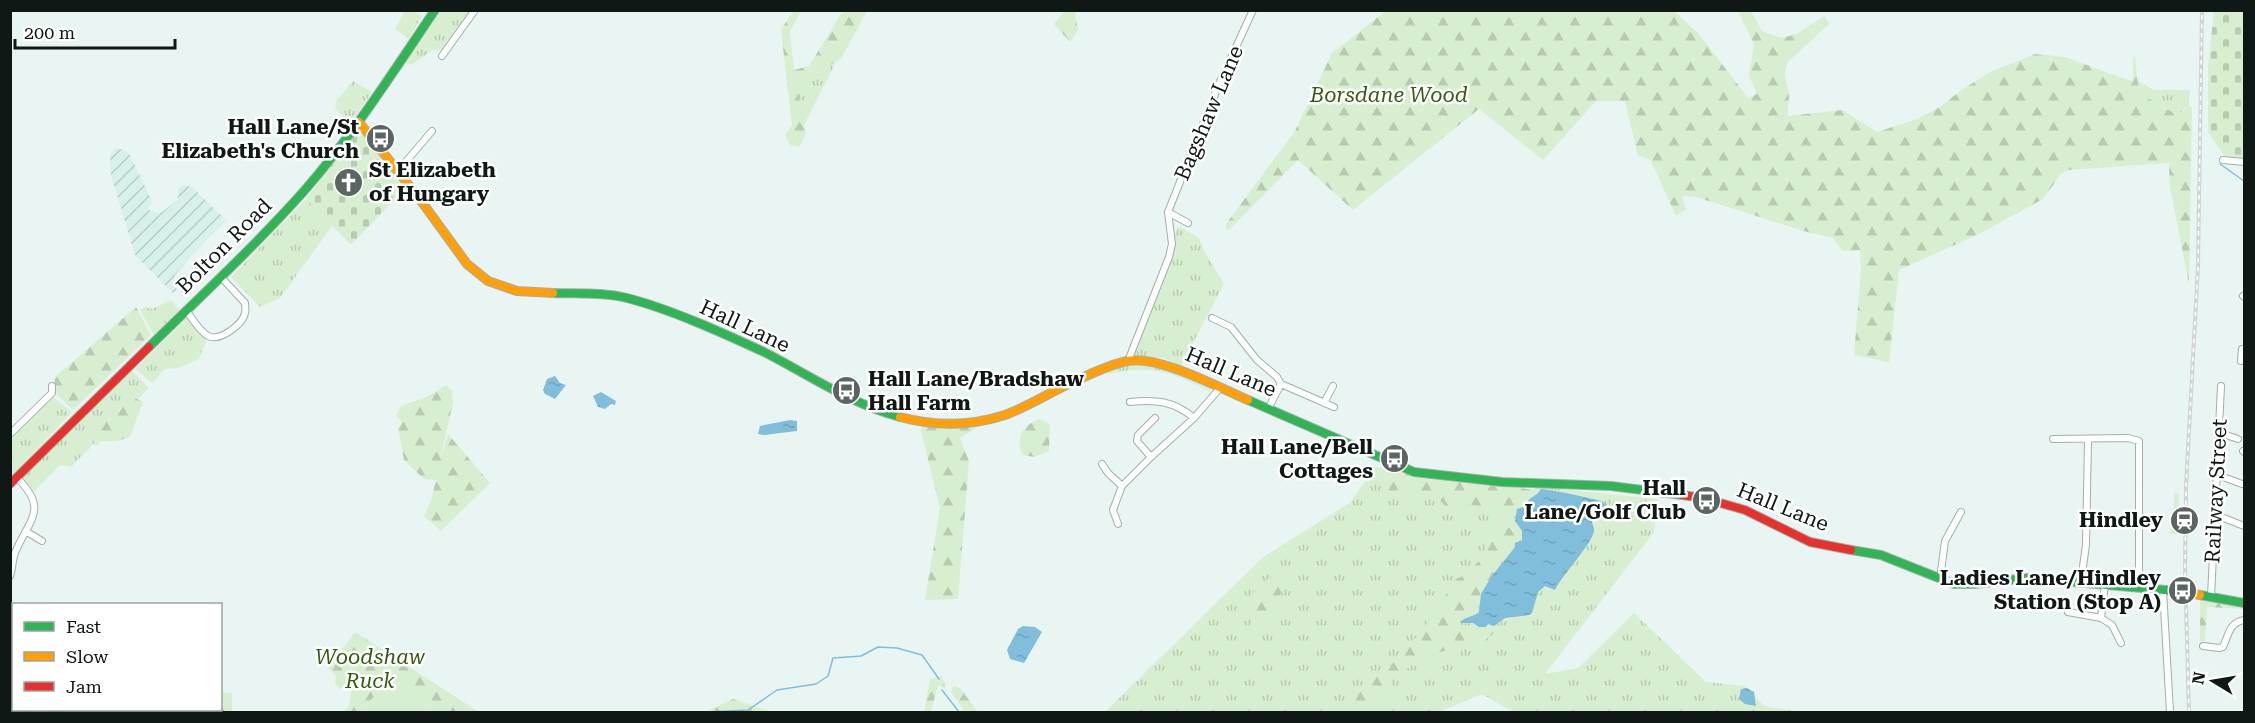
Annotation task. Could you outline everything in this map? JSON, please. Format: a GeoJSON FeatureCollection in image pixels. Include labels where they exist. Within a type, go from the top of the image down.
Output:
{"type":"FeatureCollection","features":[{"type":"Feature","properties":{"kind":"street","name":"Bolton Road"},"geometry":{"type":"LineString","coordinates":[[14,481],[221,277],[304,191],[359,122],[435,10]]}},
{"type":"Feature","properties":{"kind":"street"},"geometry":{"type":"LineString","coordinates":[[442,56],[475,10]]}},
{"type":"Feature","properties":{"kind":"street","name":"Bagshaw Lane"},"geometry":{"type":"LineString","coordinates":[[1169,214],[1219,84],[1253,10]]}},
{"type":"Feature","properties":{"kind":"street","name":"Hall Lane"},"geometry":{"type":"LineString","coordinates":[[359,122],[454,248],[467,264],[488,281],[517,291],[609,295],[627,298],[698,323],[763,352],[865,406],[907,420],[941,425],[1004,415],[1084,377],[1128,361],[1162,364],[1269,407],[1414,472],[1502,482],[1611,486],[1703,498],[1745,510],[1810,542],[1881,555],[1954,584],[2027,578],[2081,581],[2177,591],[2244,603]]}},
{"type":"Feature","properties":{"kind":"street"},"geometry":{"type":"LineString","coordinates":[[398,171],[432,131]]}},
{"type":"Feature","properties":{"kind":"street"},"geometry":{"type":"LineString","coordinates":[[2223,160],[2244,162]]}},
{"type":"Feature","properties":{"kind":"street"},"geometry":{"type":"LineString","coordinates":[[1169,214],[1188,223]]}},
{"type":"Feature","properties":{"kind":"street"},"geometry":{"type":"LineString","coordinates":[[1128,361],[1169,257],[1172,244],[1169,214]]}},
{"type":"Feature","properties":{"kind":"street"},"geometry":{"type":"LineString","coordinates":[[186,310],[205,334],[214,338],[223,337],[243,319],[245,303],[221,277]]}},
{"type":"Feature","properties":{"kind":"street"},"geometry":{"type":"LineString","coordinates":[[1220,322],[1224,315]]}},
{"type":"Feature","properties":{"kind":"street"},"geometry":{"type":"LineString","coordinates":[[1212,318],[1231,327],[1257,360],[1277,377],[1281,384],[1334,407]]}},
{"type":"Feature","properties":{"kind":"street"},"geometry":{"type":"LineString","coordinates":[[1269,407],[1281,384]]}},
{"type":"Feature","properties":{"kind":"street"},"geometry":{"type":"LineString","coordinates":[[10,434],[52,393],[52,386]]}},
{"type":"Feature","properties":{"kind":"street"},"geometry":{"type":"LineString","coordinates":[[1324,403],[1333,386]]}},
{"type":"Feature","properties":{"kind":"street","name":"Railway Street"},"geometry":{"type":"LineString","coordinates":[[2211,597],[2221,386]]}},
{"type":"Feature","properties":{"kind":"street"},"geometry":{"type":"LineString","coordinates":[[1118,524],[1113,510],[1122,486],[1194,418],[1220,388]]}},
{"type":"Feature","properties":{"kind":"street"},"geometry":{"type":"LineString","coordinates":[[1131,402],[1149,400],[1168,402],[1184,409],[1194,418]]}},
{"type":"Feature","properties":{"kind":"street"},"geometry":{"type":"LineString","coordinates":[[1151,457],[1137,441],[1138,435],[1155,418]]}},
{"type":"Feature","properties":{"kind":"street"},"geometry":{"type":"LineString","coordinates":[[2220,433],[2238,439]]}},
{"type":"Feature","properties":{"kind":"street"},"geometry":{"type":"LineString","coordinates":[[2053,439],[2128,438],[2139,441],[2139,588]]}},
{"type":"Feature","properties":{"kind":"street"},"geometry":{"type":"LineString","coordinates":[[2081,581],[2086,545],[2088,440]]}},
{"type":"Feature","properties":{"kind":"street"},"geometry":{"type":"LineString","coordinates":[[1102,464],[1122,486]]}},
{"type":"Feature","properties":{"kind":"street"},"geometry":{"type":"LineString","coordinates":[[2218,475],[2242,484]]}},
{"type":"Feature","properties":{"kind":"street"},"geometry":{"type":"LineString","coordinates":[[10,576],[15,550],[27,532],[34,501],[29,490],[14,481]]}},
{"type":"Feature","properties":{"kind":"street"},"geometry":{"type":"LineString","coordinates":[[1940,579],[1944,541],[1961,512]]}},
{"type":"Feature","properties":{"kind":"street"},"geometry":{"type":"LineString","coordinates":[[2216,514],[2244,526]]}},
{"type":"Feature","properties":{"kind":"street"},"geometry":{"type":"LineString","coordinates":[[27,532],[44,539],[46,547]]}},
{"type":"Feature","properties":{"kind":"street"},"geometry":{"type":"LineString","coordinates":[[2102,618],[2104,584]]}},
{"type":"Feature","properties":{"kind":"street"},"geometry":{"type":"LineString","coordinates":[[2163,590],[2170,712]]}},
{"type":"Feature","properties":{"kind":"street"},"geometry":{"type":"LineString","coordinates":[[2068,612],[2102,618],[2112,625],[2121,643]]}},
{"type":"Feature","properties":{"kind":"street"},"geometry":{"type":"LineString","coordinates":[[2203,646],[2223,647],[2231,627],[2235,622],[2244,620]]}},
{"type":"Feature","properties":{"kind":"shaded area"},"geometry":{"type":"Polygon","coordinates":[[[116,147],[129,153],[152,201],[148,210],[161,213],[178,199],[178,188],[183,185],[192,187],[227,221],[208,238],[175,275],[173,285],[177,289],[173,293],[135,255],[111,175],[110,154],[116,147]]]}},
{"type":"Feature","properties":{"kind":"green space"},"geometry":{"type":"Polygon","coordinates":[[[1065,10],[1075,11],[1078,30],[1070,42],[1054,24],[1065,10]]]}},
{"type":"Feature","properties":{"kind":"green space","name":"Borsdane Wood"},"geometry":{"type":"Polygon","coordinates":[[[1387,10],[1674,11],[1699,34],[1748,98],[1757,94],[1749,76],[1754,44],[1738,11],[1751,11],[1762,31],[1781,38],[1797,34],[1824,16],[1829,24],[1786,66],[1788,116],[1842,110],[1877,132],[1917,119],[1940,107],[1992,71],[2035,54],[2065,57],[2131,81],[2133,80],[2133,57],[2135,57],[2139,93],[2179,116],[2186,107],[2192,107],[2189,284],[2170,187],[2169,163],[2068,170],[2061,174],[2043,199],[1977,235],[1899,270],[1889,362],[1854,355],[1861,269],[1860,250],[1843,251],[1833,238],[1696,197],[1682,196],[1686,209],[1676,216],[1650,159],[1638,156],[1625,101],[1596,101],[1543,160],[1479,109],[1353,210],[1298,160],[1230,229],[1226,230],[1226,224],[1295,131],[1332,53],[1387,10]]]}},
{"type":"Feature","properties":{"kind":"green space"},"geometry":{"type":"Polygon","coordinates":[[[405,11],[413,11],[422,16],[409,38],[395,29],[405,11]]]}},
{"type":"Feature","properties":{"kind":"green space"},"geometry":{"type":"Polygon","coordinates":[[[439,11],[470,11],[443,50],[433,50],[411,65],[405,62],[439,11]]]}},
{"type":"Feature","properties":{"kind":"green space"},"geometry":{"type":"Polygon","coordinates":[[[793,11],[801,11],[790,32],[794,70],[809,66],[843,11],[867,11],[841,59],[810,76],[794,72],[806,134],[799,147],[790,145],[785,135],[792,125],[781,30],[793,11]]]}},
{"type":"Feature","properties":{"kind":"green space"},"geometry":{"type":"Polygon","coordinates":[[[2214,11],[2244,11],[2244,161],[2227,160],[2208,132],[2208,67],[2214,11]]]}},
{"type":"Feature","properties":{"kind":"green space"},"geometry":{"type":"Polygon","coordinates":[[[836,62],[804,125],[791,70],[810,76],[836,62]]]}},
{"type":"Feature","properties":{"kind":"green space"},"geometry":{"type":"Polygon","coordinates":[[[2136,80],[2154,90],[2190,90],[2189,107],[2185,107],[2179,116],[2138,93],[2136,80]]]}},
{"type":"Feature","properties":{"kind":"green space"},"geometry":{"type":"Polygon","coordinates":[[[353,81],[372,92],[350,124],[335,108],[337,100],[353,81]]]}},
{"type":"Feature","properties":{"kind":"green space"},"geometry":{"type":"Polygon","coordinates":[[[359,128],[405,189],[351,245],[306,199],[359,128]]]}},
{"type":"Feature","properties":{"kind":"green space"},"geometry":{"type":"Polygon","coordinates":[[[306,199],[332,226],[280,298],[260,307],[231,277],[306,199]]]}},
{"type":"Feature","properties":{"kind":"green space"},"geometry":{"type":"Polygon","coordinates":[[[1178,226],[1199,238],[1224,284],[1181,366],[1163,358],[1132,357],[1178,226]]]}},
{"type":"Feature","properties":{"kind":"green space"},"geometry":{"type":"Polygon","coordinates":[[[171,300],[179,310],[154,335],[140,310],[145,307],[152,309],[171,300]]]}},
{"type":"Feature","properties":{"kind":"green space"},"geometry":{"type":"Polygon","coordinates":[[[136,307],[151,335],[73,410],[57,395],[54,378],[136,307]]]}},
{"type":"Feature","properties":{"kind":"green space"},"geometry":{"type":"Polygon","coordinates":[[[187,318],[206,341],[199,359],[178,368],[165,369],[152,383],[135,369],[187,318]]]}},
{"type":"Feature","properties":{"kind":"green space"},"geometry":{"type":"Polygon","coordinates":[[[1137,364],[1169,369],[1210,387],[1210,391],[1172,375],[1150,370],[1108,374],[1107,370],[1137,364]]]}},
{"type":"Feature","properties":{"kind":"green space"},"geometry":{"type":"Polygon","coordinates":[[[132,371],[149,388],[71,467],[60,465],[34,491],[22,478],[132,371]]]}},
{"type":"Feature","properties":{"kind":"green space"},"geometry":{"type":"Polygon","coordinates":[[[446,385],[452,391],[453,403],[440,460],[448,434],[490,483],[441,531],[424,516],[436,480],[424,479],[404,460],[398,428],[402,422],[396,416],[401,406],[429,396],[446,385]]]}},
{"type":"Feature","properties":{"kind":"green space"},"geometry":{"type":"Polygon","coordinates":[[[129,395],[143,402],[130,437],[117,441],[101,441],[97,446],[94,444],[94,435],[129,395]]]}},
{"type":"Feature","properties":{"kind":"green space"},"geometry":{"type":"Polygon","coordinates":[[[53,397],[72,412],[11,476],[11,438],[53,397]]]}},
{"type":"Feature","properties":{"kind":"green space"},"geometry":{"type":"Polygon","coordinates":[[[1040,419],[1050,424],[1049,451],[1034,457],[1023,455],[1019,443],[1022,433],[1029,424],[1040,419]]]}},
{"type":"Feature","properties":{"kind":"green space"},"geometry":{"type":"Polygon","coordinates":[[[980,423],[980,426],[960,438],[969,461],[958,599],[925,600],[940,508],[921,431],[922,426],[949,428],[980,423]]]}},
{"type":"Feature","properties":{"kind":"green space"},"geometry":{"type":"Polygon","coordinates":[[[1389,465],[1422,477],[1536,490],[1525,503],[1517,506],[1512,512],[1471,505],[1445,506],[1438,498],[1399,489],[1392,492],[1382,486],[1389,465]]]}},
{"type":"Feature","properties":{"kind":"green space"},"geometry":{"type":"Polygon","coordinates":[[[1375,466],[1404,476],[1521,495],[1538,487],[1658,499],[1654,532],[1545,674],[1578,668],[1634,613],[1706,682],[1745,686],[1764,706],[1803,712],[1513,712],[1482,694],[1439,712],[1105,712],[1263,557],[1351,502],[1375,466]]]}},
{"type":"Feature","properties":{"kind":"green space"},"geometry":{"type":"Polygon","coordinates":[[[2174,493],[2179,493],[2178,534],[2170,534],[2174,511],[2174,493]]]}},
{"type":"Feature","properties":{"kind":"green space"},"geometry":{"type":"Polygon","coordinates":[[[1496,526],[1513,528],[1520,532],[1521,538],[1515,541],[1479,596],[1478,611],[1460,620],[1458,625],[1490,629],[1493,634],[1472,645],[1464,643],[1421,660],[1393,677],[1390,680],[1393,691],[1372,707],[1360,712],[1347,710],[1345,704],[1347,701],[1392,664],[1422,631],[1456,579],[1467,574],[1483,556],[1496,526]]]}},
{"type":"Feature","properties":{"kind":"green space"},"geometry":{"type":"Polygon","coordinates":[[[1280,573],[1288,578],[1285,586],[1264,628],[1247,642],[1245,639],[1254,616],[1249,606],[1250,598],[1261,584],[1280,573]]]}},
{"type":"Feature","properties":{"kind":"green space"},"geometry":{"type":"Polygon","coordinates":[[[2200,599],[2244,606],[2244,609],[2207,607],[2205,641],[2200,641],[2200,599]]]}},
{"type":"Feature","properties":{"kind":"green space","name":"Woodshaw Ruck"},"geometry":{"type":"Polygon","coordinates":[[[355,632],[479,712],[437,712],[392,680],[359,712],[343,712],[349,706],[352,685],[346,683],[340,689],[335,683],[336,676],[328,668],[355,632]]]}},
{"type":"Feature","properties":{"kind":"green space"},"geometry":{"type":"Polygon","coordinates":[[[942,676],[946,689],[938,685],[931,712],[924,712],[930,679],[942,676]]]}},
{"type":"Feature","properties":{"kind":"green space"},"geometry":{"type":"Polygon","coordinates":[[[392,680],[437,712],[359,712],[392,680]]]}},
{"type":"Feature","properties":{"kind":"green space"},"geometry":{"type":"Polygon","coordinates":[[[953,686],[960,688],[978,712],[965,712],[951,692],[953,686]]]}},
{"type":"Feature","properties":{"kind":"green space"},"geometry":{"type":"Polygon","coordinates":[[[222,692],[232,693],[232,712],[211,712],[222,711],[222,692]]]}},
{"type":"Feature","properties":{"kind":"green space"},"geometry":{"type":"Polygon","coordinates":[[[733,699],[772,712],[705,712],[733,699]]]}},
{"type":"Feature","properties":{"kind":"green space"},"geometry":{"type":"Polygon","coordinates":[[[10,706],[12,706],[12,711],[95,711],[95,712],[11,712],[10,706]]]}},
{"type":"Feature","properties":{"kind":"water"},"geometry":{"type":"Polygon","coordinates":[[[555,376],[560,383],[566,385],[555,399],[545,394],[543,390],[547,379],[555,376]]]}},
{"type":"Feature","properties":{"kind":"water"},"geometry":{"type":"Polygon","coordinates":[[[601,392],[616,401],[615,405],[611,404],[605,409],[598,407],[593,396],[601,392]]]}},
{"type":"Feature","properties":{"kind":"water"},"geometry":{"type":"Polygon","coordinates":[[[790,420],[797,421],[797,431],[758,434],[760,426],[790,420]]]}},
{"type":"Feature","properties":{"kind":"water"},"geometry":{"type":"Polygon","coordinates":[[[1541,489],[1602,501],[1606,504],[1605,514],[1599,513],[1592,521],[1593,535],[1555,590],[1545,586],[1538,592],[1532,613],[1505,618],[1494,626],[1488,624],[1486,627],[1479,627],[1473,623],[1460,623],[1479,612],[1481,594],[1491,577],[1515,547],[1515,543],[1522,540],[1522,531],[1515,521],[1517,509],[1526,506],[1541,489]]]}},
{"type":"Feature","properties":{"kind":"water"},"geometry":{"type":"Polygon","coordinates":[[[1023,626],[1035,627],[1042,632],[1024,663],[1010,659],[1007,650],[1018,629],[1023,626]]]}},
{"type":"Feature","properties":{"kind":"water"},"geometry":{"type":"Polygon","coordinates":[[[1747,688],[1754,692],[1756,706],[1745,704],[1739,699],[1741,689],[1747,688]]]}},
{"type":"Feature","properties":{"kind":"waterway"},"geometry":{"type":"LineString","coordinates":[[2220,164],[2244,181]]}},
{"type":"Feature","properties":{"kind":"waterway"},"geometry":{"type":"LineString","coordinates":[[705,712],[748,710],[777,690],[816,684],[828,676],[833,658],[861,656],[878,647],[897,648],[922,655],[939,679]]}},
{"type":"Feature","properties":{"kind":"waterway"},"geometry":{"type":"LineString","coordinates":[[942,690],[959,712]]}},
{"type":"Feature","properties":{"kind":"railway"},"geometry":{"type":"LineString","coordinates":[[2189,712],[2185,569],[2186,486],[2198,266],[2202,10]]}},
{"type":"Feature","properties":{"kind":"traffic: fast"},"geometry":{"type":"LineString","coordinates":[[149,347],[247,251],[322,170],[388,80],[435,10]]}},
{"type":"Feature","properties":{"kind":"traffic: fast"},"geometry":{"type":"LineString","coordinates":[[553,293],[618,296],[661,308],[764,352],[864,405],[900,417]]}},
{"type":"Feature","properties":{"kind":"traffic: fast"},"geometry":{"type":"LineString","coordinates":[[1248,400],[1414,472],[1502,482],[1611,486],[1682,495]]}},
{"type":"Feature","properties":{"kind":"traffic: fast"},"geometry":{"type":"LineString","coordinates":[[1851,550],[1881,555],[1954,584],[2027,578],[2177,591]]}},
{"type":"Feature","properties":{"kind":"traffic: fast"},"geometry":{"type":"LineString","coordinates":[[2200,595],[2244,603]]}},
{"type":"Feature","properties":{"kind":"traffic: slow"},"geometry":{"type":"LineString","coordinates":[[359,122],[467,264],[488,281],[517,291],[553,293]]}},
{"type":"Feature","properties":{"kind":"traffic: slow"},"geometry":{"type":"LineString","coordinates":[[900,417],[952,424],[992,419],[1022,408],[1113,365],[1140,360],[1171,367],[1248,400]]}},
{"type":"Feature","properties":{"kind":"traffic: slow"},"geometry":{"type":"LineString","coordinates":[[2177,591],[2200,595]]}},
{"type":"Feature","properties":{"kind":"traffic: jam"},"geometry":{"type":"LineString","coordinates":[[10,484],[149,347]]}},
{"type":"Feature","properties":{"kind":"traffic: jam"},"geometry":{"type":"LineString","coordinates":[[1682,495],[1703,498],[1745,510],[1810,542],[1851,550]]}},
{"type":"Feature","properties":{"kind":"place","name":"Hall Lane/St Elizabeth's Church"},"geometry":{"type":"Point","coordinates":[380,139]}},
{"type":"Feature","properties":{"kind":"place","name":"St Elizabeth of Hungary"},"geometry":{"type":"Point","coordinates":[348,182]}},
{"type":"Feature","properties":{"kind":"place","name":"Hall Lane/Bradshaw Hall Farm"},"geometry":{"type":"Point","coordinates":[847,391]}},
{"type":"Feature","properties":{"kind":"place","name":"Hall Lane/Bell Cottages"},"geometry":{"type":"Point","coordinates":[1394,459]}},
{"type":"Feature","properties":{"kind":"place","name":"Hall Lane/Golf Club"},"geometry":{"type":"Point","coordinates":[1707,500]}},
{"type":"Feature","properties":{"kind":"place","name":"Hindley"},"geometry":{"type":"Point","coordinates":[2184,520]}},
{"type":"Feature","properties":{"kind":"place","name":"Ladies Lane/Hindley Station (Stop A)"},"geometry":{"type":"Point","coordinates":[2182,590]}}]}
